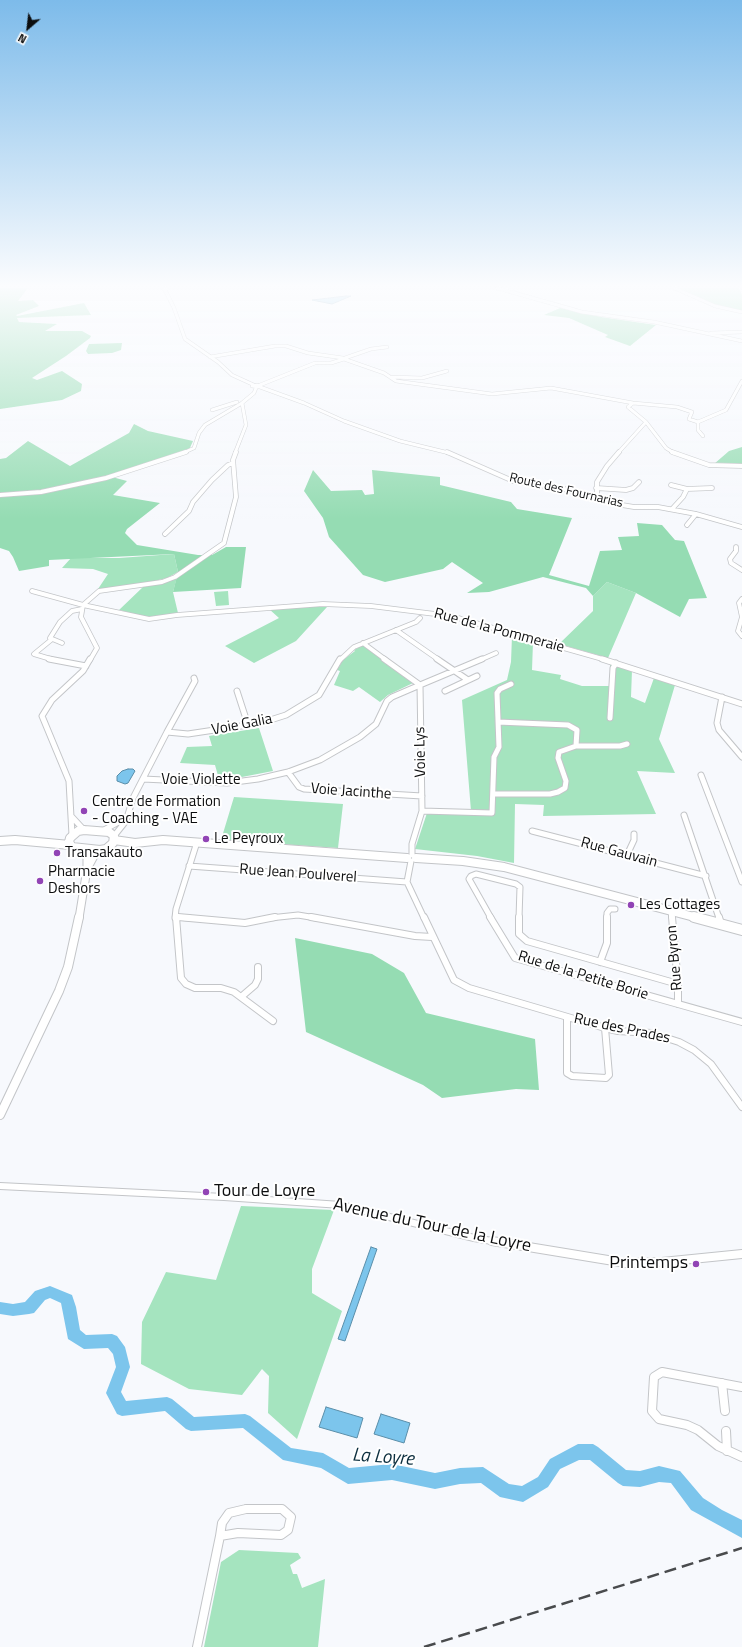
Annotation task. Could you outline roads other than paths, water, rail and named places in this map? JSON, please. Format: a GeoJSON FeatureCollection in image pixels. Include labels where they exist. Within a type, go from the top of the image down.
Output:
{"type":"FeatureCollection","features":[{"type":"Feature","properties":{"kind":"main road"},"geometry":{"type":"LineString","coordinates":[[0,841],[40,838],[56,839],[84,830],[104,831],[113,840],[132,846],[163,840],[463,861],[504,867],[742,930]]}},
{"type":"Feature","properties":{"kind":"main road"},"geometry":{"type":"LineString","coordinates":[[70,845],[72,835]]}},
{"type":"Feature","properties":{"kind":"main road"},"geometry":{"type":"LineString","coordinates":[[15,840],[70,845],[83,850],[100,850]]}},
{"type":"Feature","properties":{"kind":"main road"},"geometry":{"type":"LineString","coordinates":[[87,869],[94,856],[113,840]]}},
{"type":"Feature","properties":{"kind":"main road"},"geometry":{"type":"LineString","coordinates":[[0,1116],[60,991],[68,968],[79,919],[87,869],[87,855],[83,850]]}},
{"type":"Feature","properties":{"kind":"street","name":"Route des Fournarias"},"geometry":{"type":"LineString","coordinates":[[219,365],[232,375],[304,403],[344,421],[400,441],[446,452],[513,481],[564,489],[628,506],[672,509],[742,527]]}},
{"type":"Feature","properties":{"kind":"street"},"geometry":{"type":"LineString","coordinates":[[0,496],[41,492],[106,478],[191,451],[194,448],[198,433],[206,425],[232,407],[243,402],[254,393],[257,386],[310,365]]}},
{"type":"Feature","properties":{"kind":"street"},"geometry":{"type":"LineString","coordinates":[[361,365],[384,373],[396,381],[481,394],[502,394],[551,388],[633,403],[677,407],[689,411],[692,414],[689,419],[698,422],[726,410],[742,381]]}},
{"type":"Feature","properties":{"kind":"street"},"geometry":{"type":"LineString","coordinates":[[390,377],[422,378],[447,371]]}},
{"type":"Feature","properties":{"kind":"street"},"geometry":{"type":"LineString","coordinates":[[212,410],[243,402]]}},
{"type":"Feature","properties":{"kind":"street"},"geometry":{"type":"LineString","coordinates":[[86,666],[40,657],[34,654],[51,640],[64,617],[72,611],[82,607],[99,591],[162,582],[174,577],[202,559],[224,542],[236,497],[233,463],[246,425],[243,402]]}},
{"type":"Feature","properties":{"kind":"street"},"geometry":{"type":"LineString","coordinates":[[633,403],[628,408],[646,422],[666,448],[676,454],[709,465],[742,466]]}},
{"type":"Feature","properties":{"kind":"street"},"geometry":{"type":"LineString","coordinates":[[596,498],[597,482],[607,466],[618,451],[646,422]]}},
{"type":"Feature","properties":{"kind":"street"},"geometry":{"type":"LineString","coordinates":[[698,422],[698,430],[703,436]]}},
{"type":"Feature","properties":{"kind":"street"},"geometry":{"type":"LineString","coordinates":[[165,534],[188,511],[193,502],[212,480],[228,465],[233,463]]}},
{"type":"Feature","properties":{"kind":"street"},"geometry":{"type":"LineString","coordinates":[[596,488],[626,490],[634,488],[639,482]]}},
{"type":"Feature","properties":{"kind":"street"},"geometry":{"type":"LineString","coordinates":[[671,485],[687,489],[712,488]]}},
{"type":"Feature","properties":{"kind":"street"},"geometry":{"type":"LineString","coordinates":[[672,509],[683,498],[687,489]]}},
{"type":"Feature","properties":{"kind":"street"},"geometry":{"type":"LineString","coordinates":[[687,525],[696,514]]}},
{"type":"Feature","properties":{"kind":"street"},"geometry":{"type":"LineString","coordinates":[[736,547],[736,551],[730,559],[731,563],[742,570]]}},
{"type":"Feature","properties":{"kind":"street","name":"Rue de la Pommeraie"},"geometry":{"type":"LineString","coordinates":[[32,591],[82,607],[149,619],[177,615],[305,605],[371,606],[451,616],[616,663],[742,704]]}},
{"type":"Feature","properties":{"kind":"street"},"geometry":{"type":"LineString","coordinates":[[742,599],[739,603],[742,617],[738,631],[742,636]]}},
{"type":"Feature","properties":{"kind":"street"},"geometry":{"type":"LineString","coordinates":[[72,835],[69,782],[42,716],[52,700],[83,671],[97,648],[81,617],[82,607]]}},
{"type":"Feature","properties":{"kind":"street","name":"Voie Galia"},"geometry":{"type":"LineString","coordinates":[[167,732],[188,734],[248,725],[280,717],[313,699],[320,693],[340,659],[354,647],[396,630],[420,618]]}},
{"type":"Feature","properties":{"kind":"street"},"geometry":{"type":"LineString","coordinates":[[396,630],[468,680]]}},
{"type":"Feature","properties":{"kind":"street"},"geometry":{"type":"LineString","coordinates":[[51,640],[62,643]]}},
{"type":"Feature","properties":{"kind":"street"},"geometry":{"type":"LineString","coordinates":[[363,643],[420,685],[496,653]]}},
{"type":"Feature","properties":{"kind":"street"},"geometry":{"type":"LineString","coordinates":[[610,718],[614,668],[616,663]]}},
{"type":"Feature","properties":{"kind":"street"},"geometry":{"type":"LineString","coordinates":[[444,691],[478,676]]}},
{"type":"Feature","properties":{"kind":"street"},"geometry":{"type":"LineString","coordinates":[[113,840],[126,821],[133,798],[195,681],[194,678]]}},
{"type":"Feature","properties":{"kind":"street"},"geometry":{"type":"LineString","coordinates":[[422,811],[488,814],[493,811],[494,757],[499,747],[497,693],[500,689],[511,684]]}},
{"type":"Feature","properties":{"kind":"street","name":"Voie Violette"},"geometry":{"type":"LineString","coordinates":[[143,779],[227,783],[258,779],[288,772],[320,760],[360,736],[376,724],[387,701],[392,697],[420,685]]}},
{"type":"Feature","properties":{"kind":"street","name":"Voie Lys"},"geometry":{"type":"LineString","coordinates":[[407,882],[412,844],[422,811],[420,685]]}},
{"type":"Feature","properties":{"kind":"street"},"geometry":{"type":"LineString","coordinates":[[237,691],[248,725]]}},
{"type":"Feature","properties":{"kind":"street"},"geometry":{"type":"LineString","coordinates":[[722,698],[717,723],[719,730],[742,757]]}},
{"type":"Feature","properties":{"kind":"street"},"geometry":{"type":"LineString","coordinates":[[498,722],[568,725],[577,730],[576,746]]}},
{"type":"Feature","properties":{"kind":"street"},"geometry":{"type":"LineString","coordinates":[[494,794],[550,794],[558,792],[565,788],[566,781],[558,758],[559,752],[576,746],[601,747],[627,744]]}},
{"type":"Feature","properties":{"kind":"street","name":"Voie Jacinthe"},"geometry":{"type":"LineString","coordinates":[[288,772],[299,787],[304,789],[422,796]]}},
{"type":"Feature","properties":{"kind":"street"},"geometry":{"type":"LineString","coordinates":[[701,776],[742,882]]}},
{"type":"Feature","properties":{"kind":"street"},"geometry":{"type":"LineString","coordinates":[[104,831],[123,821],[128,815]]}},
{"type":"Feature","properties":{"kind":"street"},"geometry":{"type":"LineString","coordinates":[[684,815],[706,876],[721,925]]}},
{"type":"Feature","properties":{"kind":"street"},"geometry":{"type":"LineString","coordinates":[[72,816],[84,830]]}},
{"type":"Feature","properties":{"kind":"street","name":"Rue Gauvain"},"geometry":{"type":"LineString","coordinates":[[532,831],[706,876]]}},
{"type":"Feature","properties":{"kind":"street"},"geometry":{"type":"LineString","coordinates":[[626,855],[634,840],[634,834]]}},
{"type":"Feature","properties":{"kind":"street"},"geometry":{"type":"LineString","coordinates":[[197,842],[176,909],[175,917],[181,978],[186,984],[195,988],[221,988],[234,992],[273,1021]]}},
{"type":"Feature","properties":{"kind":"street","name":"Rue Jean Poulverel"},"geometry":{"type":"LineString","coordinates":[[189,866],[407,882]]}},
{"type":"Feature","properties":{"kind":"street","name":"Rue de la Petite Borie"},"geometry":{"type":"LineString","coordinates":[[600,962],[522,938],[519,934],[520,887],[516,884],[476,874],[471,876],[469,879],[510,952],[515,958],[742,1022]]}},
{"type":"Feature","properties":{"kind":"street"},"geometry":{"type":"LineString","coordinates":[[175,917],[244,923],[282,916],[298,915],[415,936],[432,937],[407,882]]}},
{"type":"Feature","properties":{"kind":"street"},"geometry":{"type":"LineString","coordinates":[[615,909],[610,909],[607,913],[607,943],[600,962],[678,984]]}},
{"type":"Feature","properties":{"kind":"street","name":"Rue Byron"},"geometry":{"type":"LineString","coordinates":[[671,912],[678,984],[678,1004]]}},
{"type":"Feature","properties":{"kind":"street","name":"Rue des Prades"},"geometry":{"type":"LineString","coordinates":[[432,937],[454,980],[469,988],[605,1028],[660,1035],[694,1050],[711,1064],[742,1107]]}},
{"type":"Feature","properties":{"kind":"street"},"geometry":{"type":"LineString","coordinates":[[241,997],[255,985],[258,979],[258,967]]}},
{"type":"Feature","properties":{"kind":"street"},"geometry":{"type":"LineString","coordinates":[[567,1017],[567,1073],[572,1076],[606,1078],[609,1075],[605,1028]]}},
{"type":"Feature","properties":{"kind":"street","name":"Avenue du Tour de la Loyre"},"geometry":{"type":"LineString","coordinates":[[0,1186],[224,1197],[341,1205],[474,1238],[626,1263],[662,1262],[742,1254]]}},
{"type":"Feature","properties":{"kind":"street"},"geometry":{"type":"LineString","coordinates":[[742,1387],[662,1372],[654,1377],[652,1411],[659,1419],[687,1425],[698,1430],[727,1451],[742,1457]]}},
{"type":"Feature","properties":{"kind":"street"},"geometry":{"type":"LineString","coordinates":[[722,1383],[725,1411]]}},
{"type":"Feature","properties":{"kind":"street"},"geometry":{"type":"LineString","coordinates":[[726,1432],[727,1451]]}},
{"type":"Feature","properties":{"kind":"street"},"geometry":{"type":"LineString","coordinates":[[198,1647],[222,1523],[229,1513],[240,1510],[282,1509],[291,1517],[288,1530],[281,1535],[238,1533],[220,1536]]}},
{"type":"Feature","properties":{"kind":"water"},"geometry":{"type":"Polygon","coordinates":[[[133,769],[135,771],[128,783],[125,784],[117,781],[117,776],[122,771],[133,769]]]}},
{"type":"Feature","properties":{"kind":"water"},"geometry":{"type":"Polygon","coordinates":[[[371,1247],[377,1249],[345,1341],[338,1339],[371,1247]]]}},
{"type":"Feature","properties":{"kind":"water"},"geometry":{"type":"Polygon","coordinates":[[[326,1407],[363,1418],[357,1438],[319,1427],[326,1407]]]}},
{"type":"Feature","properties":{"kind":"water"},"geometry":{"type":"Polygon","coordinates":[[[381,1414],[410,1423],[404,1443],[374,1434],[381,1414]]]}},
{"type":"Feature","properties":{"kind":"waterway","name":"La Loyre"},"geometry":{"type":"LineString","coordinates":[[0,1308],[13,1310],[29,1308],[40,1295],[50,1292],[67,1299],[73,1334],[84,1342],[112,1341],[120,1352],[123,1367],[113,1393],[122,1409],[167,1404],[191,1424],[245,1421],[288,1455],[323,1461],[348,1476],[392,1472],[435,1481],[460,1476],[483,1475],[506,1491],[523,1494],[543,1482],[555,1464],[578,1452],[593,1452],[623,1478],[640,1479],[659,1474],[675,1476],[697,1504],[716,1516],[736,1525],[742,1530]]}},
{"type":"Feature","properties":{"kind":"railway"},"geometry":{"type":"LineString","coordinates":[[424,1647],[742,1548]]}},
{"type":"Feature","properties":{"kind":"place","name":"Centre de Formation - Coaching - VAE"},"geometry":{"type":"Point","coordinates":[84,811]}},
{"type":"Feature","properties":{"kind":"place","name":"Le Peyroux"},"geometry":{"type":"Point","coordinates":[206,839]}},
{"type":"Feature","properties":{"kind":"place","name":"Transakauto"},"geometry":{"type":"Point","coordinates":[57,853]}},
{"type":"Feature","properties":{"kind":"place","name":"Pharmacie Deshors"},"geometry":{"type":"Point","coordinates":[40,881]}},
{"type":"Feature","properties":{"kind":"place","name":"Les Cottages"},"geometry":{"type":"Point","coordinates":[631,905]}},
{"type":"Feature","properties":{"kind":"place","name":"Tour de Loyre"},"geometry":{"type":"Point","coordinates":[206,1192]}},
{"type":"Feature","properties":{"kind":"place","name":"Printemps"},"geometry":{"type":"Point","coordinates":[696,1264]}}]}
